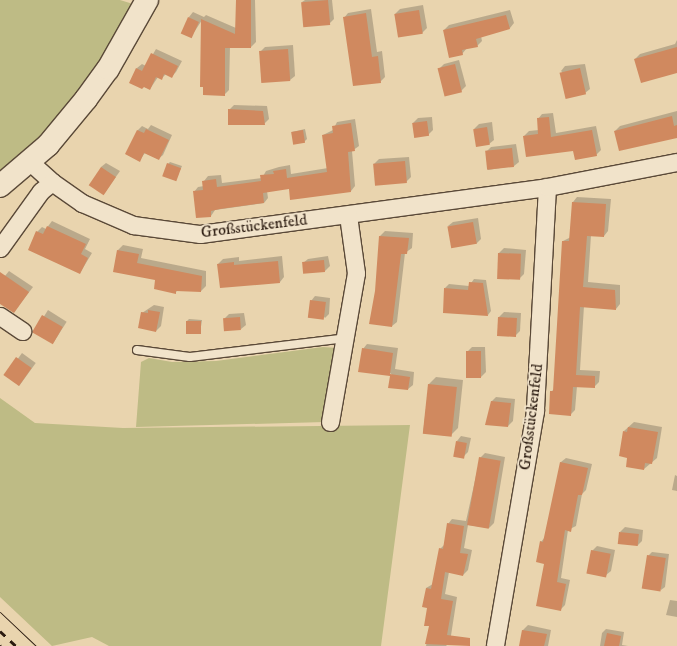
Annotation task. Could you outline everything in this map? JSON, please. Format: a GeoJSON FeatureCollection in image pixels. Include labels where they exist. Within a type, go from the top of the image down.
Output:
{"type":"FeatureCollection","features":[{"type":"Feature","properties":{"kind":"main road"},"geometry":{"type":"LineString","coordinates":[[0,186],[30,162],[48,145],[108,69],[147,0]]}},
{"type":"Feature","properties":{"kind":"street","name":"Großstückenfeld"},"geometry":{"type":"LineString","coordinates":[[30,162],[52,182],[82,203],[133,225],[200,234],[547,187],[677,162]]}},
{"type":"Feature","properties":{"kind":"street"},"geometry":{"type":"LineString","coordinates":[[0,248],[41,191],[52,182]]}},
{"type":"Feature","properties":{"kind":"street","name":"Großstückenfeld"},"geometry":{"type":"LineString","coordinates":[[495,646],[535,411],[547,187]]}},
{"type":"Feature","properties":{"kind":"street"},"geometry":{"type":"LineString","coordinates":[[330,422],[347,338],[356,273],[348,215]]}},
{"type":"Feature","properties":{"kind":"street"},"geometry":{"type":"LineString","coordinates":[[0,316],[22,331]]}},
{"type":"Feature","properties":{"kind":"lane"},"geometry":{"type":"LineString","coordinates":[[137,350],[190,356],[347,338]]}},
{"type":"Feature","properties":{"kind":"shaded area"},"geometry":{"type":"Polygon","coordinates":[[[0,0],[120,0],[133,4],[86,99],[0,180],[0,0]]]}},
{"type":"Feature","properties":{"kind":"shaded area"},"geometry":{"type":"Polygon","coordinates":[[[323,347],[337,348],[325,422],[136,427],[141,362],[149,358],[172,362],[216,361],[323,347]]]}},
{"type":"Feature","properties":{"kind":"shaded area"},"geometry":{"type":"Polygon","coordinates":[[[0,398],[35,423],[123,428],[410,425],[381,646],[109,646],[92,637],[52,646],[0,597],[0,398]]]}},
{"type":"Feature","properties":{"kind":"building"},"geometry":{"type":"Polygon","coordinates":[[[236,0],[251,0],[251,48],[225,48],[225,96],[203,95],[203,87],[200,87],[201,19],[235,34],[236,0]]]}},
{"type":"Feature","properties":{"kind":"building"},"geometry":{"type":"Polygon","coordinates":[[[328,0],[330,25],[303,27],[301,2],[328,0]]]}},
{"type":"Feature","properties":{"kind":"building"},"geometry":{"type":"Polygon","coordinates":[[[419,10],[423,34],[398,38],[394,14],[419,10]]]}},
{"type":"Feature","properties":{"kind":"building"},"geometry":{"type":"Polygon","coordinates":[[[366,13],[372,57],[378,56],[381,83],[353,86],[343,17],[366,13]]]}},
{"type":"Feature","properties":{"kind":"building"},"geometry":{"type":"Polygon","coordinates":[[[506,15],[510,29],[476,39],[478,47],[462,50],[463,55],[449,58],[443,30],[506,15]]]}},
{"type":"Feature","properties":{"kind":"building"},"geometry":{"type":"Polygon","coordinates":[[[188,17],[199,22],[192,38],[181,33],[188,17]]]}},
{"type":"Feature","properties":{"kind":"building"},"geometry":{"type":"Polygon","coordinates":[[[677,47],[677,73],[641,83],[634,59],[677,47]]]}},
{"type":"Feature","properties":{"kind":"building"},"geometry":{"type":"Polygon","coordinates":[[[288,49],[290,81],[261,83],[259,51],[288,49]]]}},
{"type":"Feature","properties":{"kind":"building"},"geometry":{"type":"Polygon","coordinates":[[[151,53],[178,66],[172,78],[164,74],[162,80],[156,77],[150,90],[144,87],[142,89],[129,83],[136,68],[142,71],[151,53]]]}},
{"type":"Feature","properties":{"kind":"building"},"geometry":{"type":"Polygon","coordinates":[[[455,64],[462,92],[445,96],[438,68],[455,64]]]}},
{"type":"Feature","properties":{"kind":"building"},"geometry":{"type":"Polygon","coordinates":[[[580,68],[586,94],[566,99],[560,73],[580,68]]]}},
{"type":"Feature","properties":{"kind":"building"},"geometry":{"type":"Polygon","coordinates":[[[228,109],[263,111],[265,125],[228,125],[228,109]]]}},
{"type":"Feature","properties":{"kind":"building"},"geometry":{"type":"Polygon","coordinates":[[[672,116],[674,126],[677,125],[677,138],[619,151],[614,131],[672,116]]]}},
{"type":"Feature","properties":{"kind":"building"},"geometry":{"type":"Polygon","coordinates":[[[549,117],[551,137],[592,130],[597,156],[575,160],[573,151],[526,157],[523,136],[538,134],[537,118],[549,117]]]}},
{"type":"Feature","properties":{"kind":"building"},"geometry":{"type":"Polygon","coordinates":[[[427,121],[429,136],[414,138],[412,123],[427,121]]]}},
{"type":"Feature","properties":{"kind":"building"},"geometry":{"type":"Polygon","coordinates":[[[351,123],[355,151],[348,152],[351,192],[290,200],[289,189],[263,193],[264,203],[220,209],[211,211],[211,217],[196,218],[193,191],[203,190],[202,181],[216,179],[217,187],[261,181],[260,175],[274,174],[273,171],[286,169],[287,178],[327,172],[322,135],[333,133],[332,126],[351,123]]]}},
{"type":"Feature","properties":{"kind":"building"},"geometry":{"type":"Polygon","coordinates":[[[487,127],[490,145],[476,147],[473,129],[487,127]]]}},
{"type":"Feature","properties":{"kind":"building"},"geometry":{"type":"Polygon","coordinates":[[[146,129],[169,140],[159,160],[144,153],[140,162],[125,154],[137,130],[144,133],[146,129]]]}},
{"type":"Feature","properties":{"kind":"building"},"geometry":{"type":"Polygon","coordinates":[[[303,130],[305,143],[293,145],[291,132],[303,130]]]}},
{"type":"Feature","properties":{"kind":"building"},"geometry":{"type":"Polygon","coordinates":[[[512,148],[514,167],[487,170],[485,151],[512,148]]]}},
{"type":"Feature","properties":{"kind":"building"},"geometry":{"type":"Polygon","coordinates":[[[405,161],[407,183],[375,186],[373,164],[405,161]]]}},
{"type":"Feature","properties":{"kind":"building"},"geometry":{"type":"Polygon","coordinates":[[[167,163],[181,168],[176,181],[162,176],[167,163]]]}},
{"type":"Feature","properties":{"kind":"building"},"geometry":{"type":"Polygon","coordinates":[[[101,167],[116,177],[104,195],[89,185],[101,167]]]}},
{"type":"Feature","properties":{"kind":"building"},"geometry":{"type":"Polygon","coordinates":[[[572,202],[606,204],[604,237],[587,236],[583,287],[615,290],[616,310],[580,307],[576,375],[595,376],[595,388],[573,387],[571,416],[549,414],[550,391],[553,391],[562,241],[569,241],[572,202]]]}},
{"type":"Feature","properties":{"kind":"building"},"geometry":{"type":"Polygon","coordinates":[[[473,222],[477,244],[451,248],[447,227],[473,222]]]}},
{"type":"Feature","properties":{"kind":"building"},"geometry":{"type":"Polygon","coordinates":[[[47,226],[86,244],[81,254],[88,258],[80,274],[28,250],[36,231],[43,234],[47,226]]]}},
{"type":"Feature","properties":{"kind":"building"},"geometry":{"type":"Polygon","coordinates":[[[379,236],[409,238],[407,254],[401,254],[392,327],[369,324],[375,291],[379,236]]]}},
{"type":"Feature","properties":{"kind":"building"},"geometry":{"type":"Polygon","coordinates":[[[117,250],[139,254],[137,263],[202,276],[201,292],[176,291],[176,294],[154,289],[155,280],[113,272],[117,250]]]}},
{"type":"Feature","properties":{"kind":"building"},"geometry":{"type":"Polygon","coordinates":[[[498,253],[521,254],[520,280],[497,279],[498,253]]]}},
{"type":"Feature","properties":{"kind":"building"},"geometry":{"type":"Polygon","coordinates":[[[324,260],[325,272],[303,274],[302,262],[324,260]]]}},
{"type":"Feature","properties":{"kind":"building"},"geometry":{"type":"Polygon","coordinates":[[[278,261],[280,283],[220,288],[217,264],[234,262],[234,265],[278,261]]]}},
{"type":"Feature","properties":{"kind":"building"},"geometry":{"type":"Polygon","coordinates":[[[0,272],[29,292],[14,313],[0,304],[0,272]]]}},
{"type":"Feature","properties":{"kind":"building"},"geometry":{"type":"Polygon","coordinates":[[[469,282],[483,283],[488,316],[443,313],[444,288],[468,290],[469,282]]]}},
{"type":"Feature","properties":{"kind":"building"},"geometry":{"type":"Polygon","coordinates":[[[310,300],[326,302],[324,320],[308,318],[310,300]]]}},
{"type":"Feature","properties":{"kind":"building"},"geometry":{"type":"Polygon","coordinates":[[[148,310],[160,312],[156,332],[138,328],[141,312],[148,313],[148,310]]]}},
{"type":"Feature","properties":{"kind":"building"},"geometry":{"type":"Polygon","coordinates":[[[42,315],[63,327],[53,344],[32,332],[42,315]]]}},
{"type":"Feature","properties":{"kind":"building"},"geometry":{"type":"Polygon","coordinates":[[[240,317],[241,330],[224,331],[223,318],[240,317]]]}},
{"type":"Feature","properties":{"kind":"building"},"geometry":{"type":"Polygon","coordinates":[[[498,317],[517,318],[516,337],[497,336],[498,317]]]}},
{"type":"Feature","properties":{"kind":"building"},"geometry":{"type":"Polygon","coordinates":[[[186,321],[201,321],[201,334],[186,334],[186,321]]]}},
{"type":"Feature","properties":{"kind":"building"},"geometry":{"type":"Polygon","coordinates":[[[362,348],[393,353],[390,374],[410,377],[408,390],[388,388],[390,376],[358,372],[362,348]]]}},
{"type":"Feature","properties":{"kind":"building"},"geometry":{"type":"Polygon","coordinates":[[[466,351],[481,351],[481,378],[466,378],[466,351]]]}},
{"type":"Feature","properties":{"kind":"building"},"geometry":{"type":"Polygon","coordinates":[[[16,357],[32,368],[19,386],[3,375],[16,357]]]}},
{"type":"Feature","properties":{"kind":"building"},"geometry":{"type":"Polygon","coordinates":[[[428,384],[457,387],[452,437],[423,434],[428,384]]]}},
{"type":"Feature","properties":{"kind":"building"},"geometry":{"type":"Polygon","coordinates":[[[491,401],[511,403],[508,427],[485,425],[491,401]]]}},
{"type":"Feature","properties":{"kind":"building"},"geometry":{"type":"Polygon","coordinates":[[[628,427],[658,432],[652,464],[645,463],[644,470],[626,467],[627,458],[619,456],[623,431],[627,432],[628,427]]]}},
{"type":"Feature","properties":{"kind":"building"},"geometry":{"type":"Polygon","coordinates":[[[456,441],[467,443],[464,459],[453,457],[456,441]]]}},
{"type":"Feature","properties":{"kind":"building"},"geometry":{"type":"Polygon","coordinates":[[[479,457],[501,461],[489,529],[467,525],[479,457]]]}},
{"type":"Feature","properties":{"kind":"building"},"geometry":{"type":"Polygon","coordinates":[[[560,462],[588,468],[582,495],[578,495],[571,532],[565,530],[557,582],[566,584],[561,611],[536,606],[544,564],[536,562],[540,541],[543,542],[560,462]]]}},
{"type":"Feature","properties":{"kind":"building"},"geometry":{"type":"Polygon","coordinates":[[[447,523],[464,526],[460,553],[468,554],[463,576],[445,572],[441,599],[453,601],[447,635],[470,638],[470,646],[425,644],[429,626],[424,626],[427,608],[422,607],[426,588],[431,589],[439,548],[443,549],[447,523]]]}},
{"type":"Feature","properties":{"kind":"building"},"geometry":{"type":"Polygon","coordinates":[[[619,532],[639,534],[638,546],[618,544],[619,532]]]}},
{"type":"Feature","properties":{"kind":"building"},"geometry":{"type":"Polygon","coordinates":[[[591,550],[611,554],[606,577],[586,574],[591,550]]]}},
{"type":"Feature","properties":{"kind":"building"},"geometry":{"type":"Polygon","coordinates":[[[647,555],[666,558],[660,592],[642,589],[647,555]]]}},
{"type":"Feature","properties":{"kind":"building"},"geometry":{"type":"Polygon","coordinates":[[[522,630],[547,634],[544,646],[519,646],[522,630]]]}},
{"type":"Feature","properties":{"kind":"building"},"geometry":{"type":"Polygon","coordinates":[[[607,633],[621,636],[619,646],[604,646],[607,633]]]}},
{"type":"Feature","properties":{"kind":"tram line"},"geometry":{"type":"LineString","coordinates":[[0,612],[36,646]]}},
{"type":"Feature","properties":{"kind":"railway"},"geometry":{"type":"LineString","coordinates":[[0,631],[16,646]]}}]}
